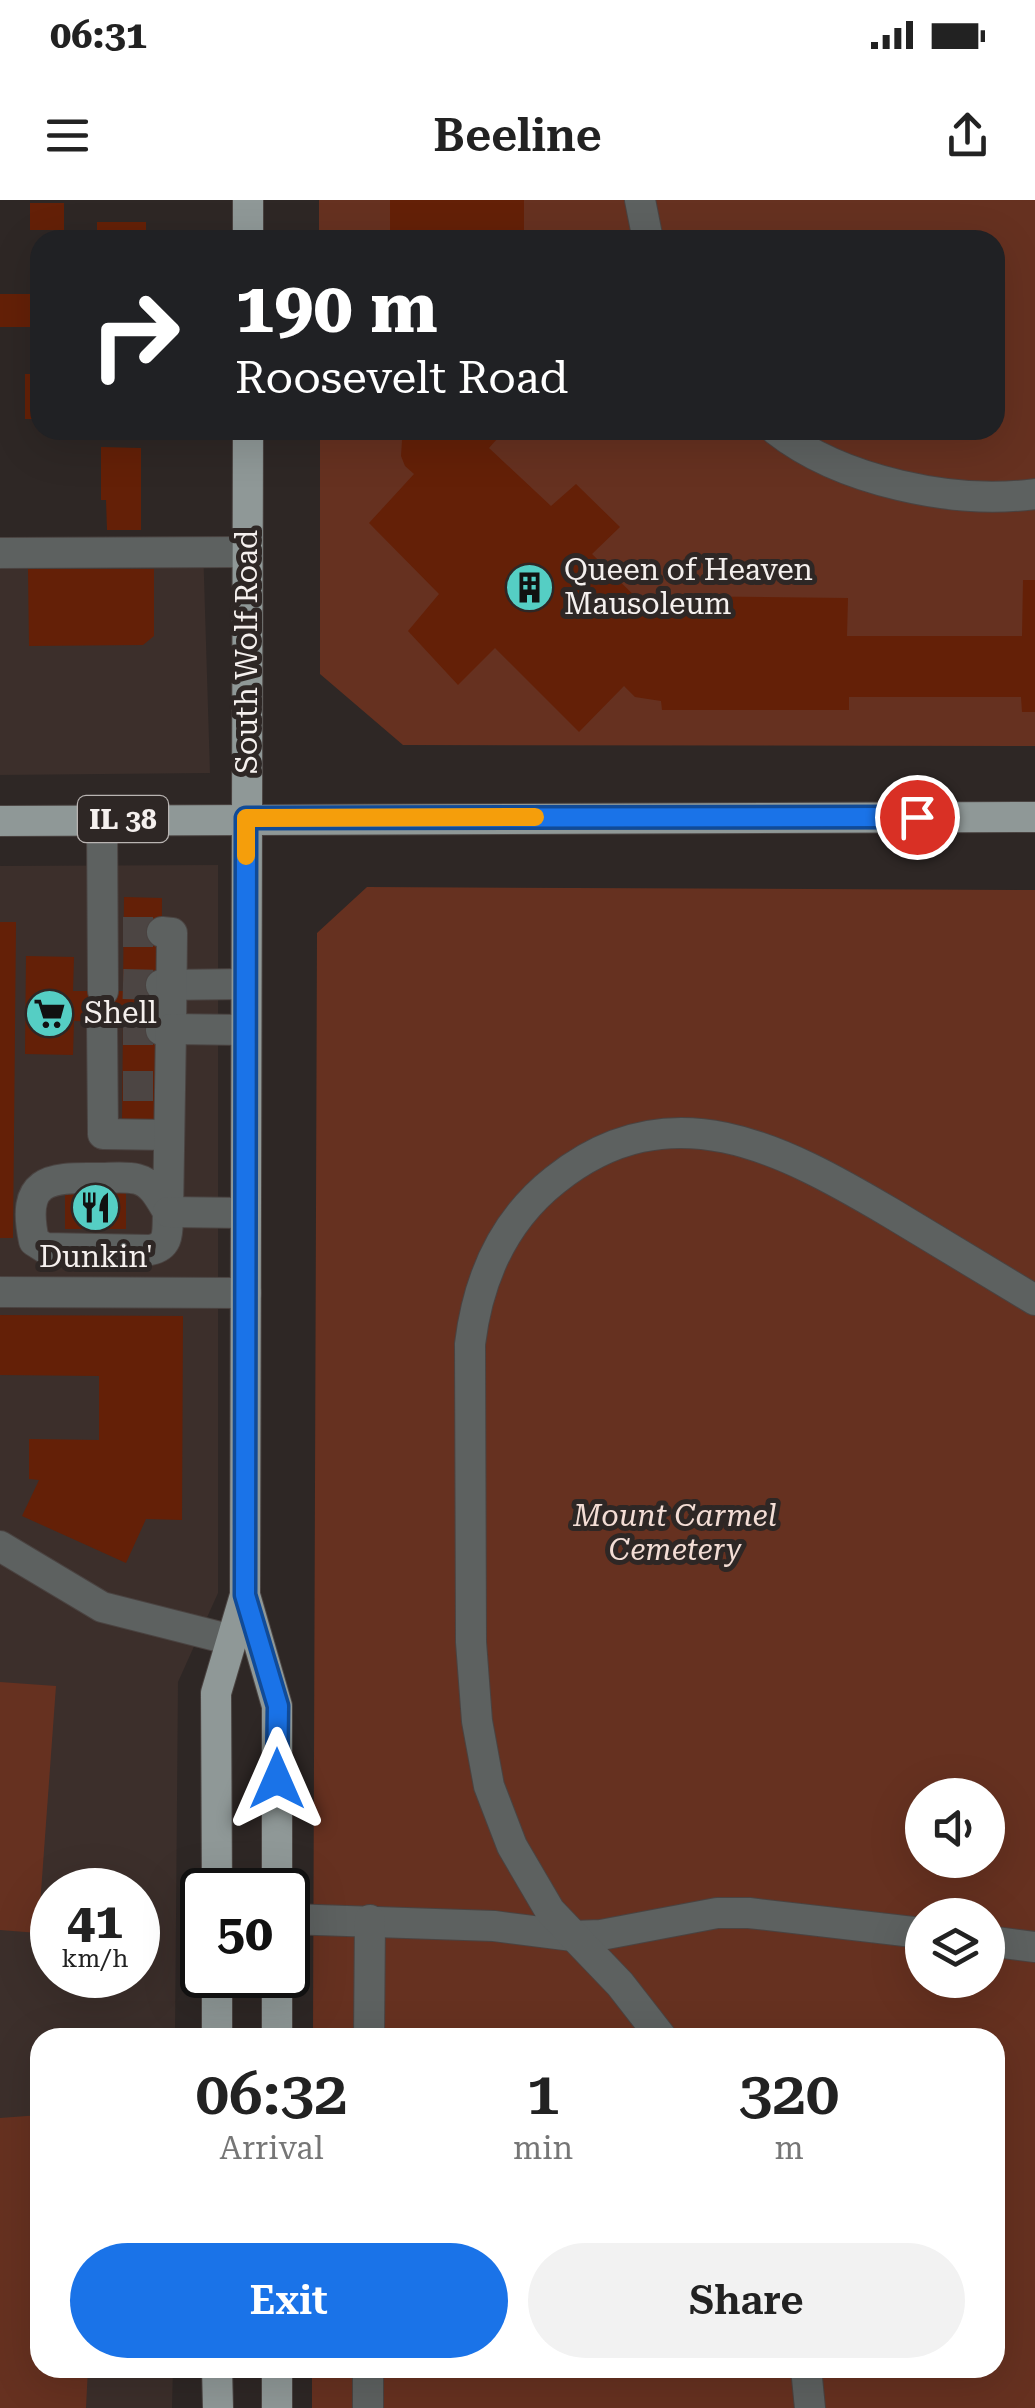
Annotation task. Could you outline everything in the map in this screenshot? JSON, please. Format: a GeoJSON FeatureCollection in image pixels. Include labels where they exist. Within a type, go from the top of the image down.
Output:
{"type":"FeatureCollection","features":[{"type":"Feature","properties":{"kind":"main road"},"geometry":{"type":"LineString","coordinates":[[248,200],[248,230]]}},
{"type":"Feature","properties":{"kind":"main road","name":"South Wolf Road"},"geometry":{"type":"LineString","coordinates":[[217,1868],[216,1693],[245,1595],[248,440]]}},
{"type":"Feature","properties":{"kind":"main road","name":"IL 38"},"geometry":{"type":"LineString","coordinates":[[0,821],[1035,817]]}},
{"type":"Feature","properties":{"kind":"main road","name":"South Wolf Road"},"geometry":{"type":"LineString","coordinates":[[245,1595],[278,1706],[277,1868]]}},
{"type":"Feature","properties":{"kind":"main road"},"geometry":{"type":"LineString","coordinates":[[217,1998],[217,2028]]}},
{"type":"Feature","properties":{"kind":"main road"},"geometry":{"type":"LineString","coordinates":[[277,1998],[277,2028]]}},
{"type":"Feature","properties":{"kind":"main road"},"geometry":{"type":"LineString","coordinates":[[218,2378],[218,2408]]}},
{"type":"Feature","properties":{"kind":"main road"},"geometry":{"type":"LineString","coordinates":[[276,2378],[276,2408]]}},
{"type":"Feature","properties":{"kind":"lane"},"geometry":{"type":"LineString","coordinates":[[640,200],[646,230]]}},
{"type":"Feature","properties":{"kind":"lane"},"geometry":{"type":"LineString","coordinates":[[788,440],[843,466],[905,486],[958,494],[1035,494]]}},
{"type":"Feature","properties":{"kind":"lane"},"geometry":{"type":"LineString","coordinates":[[0,553],[247,552]]}},
{"type":"Feature","properties":{"kind":"lane"},"geometry":{"type":"LineString","coordinates":[[102,820],[113,931],[110,986]]}},
{"type":"Feature","properties":{"kind":"lane"},"geometry":{"type":"LineString","coordinates":[[162,932],[172,933],[166,985],[168,1212],[246,1213]]}},
{"type":"Feature","properties":{"kind":"lane"},"geometry":{"type":"LineString","coordinates":[[166,985],[246,984]]}},
{"type":"Feature","properties":{"kind":"lane"},"geometry":{"type":"LineString","coordinates":[[109,1027],[113,1086],[103,1134],[169,1135]]}},
{"type":"Feature","properties":{"kind":"lane"},"geometry":{"type":"LineString","coordinates":[[166,1030],[246,1030]]}},
{"type":"Feature","properties":{"kind":"lane"},"geometry":{"type":"LineString","coordinates":[[654,2028],[620,1984],[550,1911],[499,1816],[482,1755],[471,1642],[470,1404],[474,1314],[493,1256],[526,1206],[572,1166],[632,1137],[664,1132],[722,1135],[770,1150],[824,1176],[1035,1300]]}},
{"type":"Feature","properties":{"kind":"lane"},"geometry":{"type":"LineString","coordinates":[[0,1292],[246,1294]]}},
{"type":"Feature","properties":{"kind":"lane"},"geometry":{"type":"LineString","coordinates":[[0,1546],[102,1607],[232,1640]]}},
{"type":"Feature","properties":{"kind":"lane"},"geometry":{"type":"LineString","coordinates":[[310,1919],[494,1926],[573,1936],[601,1935],[718,1913],[785,1916],[905,1931]]}},
{"type":"Feature","properties":{"kind":"lane"},"geometry":{"type":"LineString","coordinates":[[369,2028],[370,1920]]}},
{"type":"Feature","properties":{"kind":"lane"},"geometry":{"type":"LineString","coordinates":[[1005,1943],[1035,1947]]}},
{"type":"Feature","properties":{"kind":"lane"},"geometry":{"type":"LineString","coordinates":[[368,2378],[368,2408]]}},
{"type":"Feature","properties":{"kind":"lane"},"geometry":{"type":"LineString","coordinates":[[807,2378],[810,2408]]}},
{"type":"Feature","properties":{"kind":"shaded area"},"geometry":{"type":"Polygon","coordinates":[[[0,545],[203,545],[210,773],[0,775],[0,545]]]}},
{"type":"Feature","properties":{"kind":"shaded area"},"geometry":{"type":"Polygon","coordinates":[[[218,865],[218,1593],[178,1682],[175,2028],[30,2028],[30,2378],[173,2378],[172,2408],[0,2408],[0,866],[218,865]]]}},
{"type":"Feature","properties":{"kind":"green space"},"geometry":{"type":"Polygon","coordinates":[[[319,200],[1035,200],[1035,746],[403,745],[320,674],[320,440],[1005,440],[1005,230],[319,230],[319,200]]]}},
{"type":"Feature","properties":{"kind":"green space","name":"Mount Carmel Cemetery"},"geometry":{"type":"Polygon","coordinates":[[[367,887],[1035,890],[1035,2408],[312,2408],[312,2378],[1005,2378],[1005,2028],[313,2028],[317,933],[367,887]]]}},
{"type":"Feature","properties":{"kind":"green space"},"geometry":{"type":"Polygon","coordinates":[[[0,1682],[56,1686],[43,1868],[30,1868],[30,1932],[0,1930],[0,1682]]]}},
{"type":"Feature","properties":{"kind":"green space"},"geometry":{"type":"Polygon","coordinates":[[[30,2116],[30,2378],[88,2378],[86,2408],[0,2408],[0,2118],[30,2116]]]}},
{"type":"Feature","properties":{"kind":"building"},"geometry":{"type":"Polygon","coordinates":[[[390,200],[524,200],[524,230],[390,230],[390,200]]]}},
{"type":"Feature","properties":{"kind":"building"},"geometry":{"type":"Polygon","coordinates":[[[30,203],[64,203],[64,230],[30,230],[30,203]]]}},
{"type":"Feature","properties":{"kind":"building"},"geometry":{"type":"Polygon","coordinates":[[[97,222],[146,222],[146,230],[97,230],[97,222]]]}},
{"type":"Feature","properties":{"kind":"building"},"geometry":{"type":"Polygon","coordinates":[[[0,294],[30,294],[30,327],[0,327],[0,294]]]}},
{"type":"Feature","properties":{"kind":"building"},"geometry":{"type":"Polygon","coordinates":[[[25,374],[30,374],[30,419],[25,419],[25,374]]]}},
{"type":"Feature","properties":{"kind":"building","name":"Queen of Heaven Mausoleum"},"geometry":{"type":"Polygon","coordinates":[[[402,440],[496,440],[489,448],[551,506],[576,484],[620,527],[592,554],[651,612],[667,596],[848,598],[847,636],[1022,636],[1023,580],[1035,580],[1035,712],[1022,712],[1021,697],[849,697],[849,710],[662,710],[661,701],[635,697],[624,686],[579,732],[495,648],[458,685],[408,631],[439,594],[369,523],[414,474],[401,456],[402,440]]]}},
{"type":"Feature","properties":{"kind":"building"},"geometry":{"type":"Polygon","coordinates":[[[101,447],[141,448],[141,530],[107,530],[106,500],[101,500],[101,447]]]}},
{"type":"Feature","properties":{"kind":"building"},"geometry":{"type":"Polygon","coordinates":[[[28,569],[154,569],[154,636],[143,645],[29,646],[28,569]]]}},
{"type":"Feature","properties":{"kind":"building","name":"Shell"},"geometry":{"type":"Polygon","coordinates":[[[124,897],[162,898],[161,1120],[122,1119],[123,1022],[74,1021],[73,1055],[25,1054],[26,956],[74,957],[73,991],[123,991],[124,897]]]}},
{"type":"Feature","properties":{"kind":"building"},"geometry":{"type":"Polygon","coordinates":[[[0,922],[16,922],[13,1238],[0,1238],[0,922]]]}},
{"type":"Feature","properties":{"kind":"building","name":"Dunkin'"},"geometry":{"type":"Polygon","coordinates":[[[65,1187],[126,1187],[126,1229],[65,1229],[65,1187]]]}},
{"type":"Feature","properties":{"kind":"building"},"geometry":{"type":"Polygon","coordinates":[[[0,1315],[183,1316],[182,1520],[146,1519],[126,1563],[22,1516],[39,1480],[29,1479],[29,1439],[99,1440],[99,1376],[0,1375],[0,1315]]]}},
{"type":"Feature","properties":{"kind":"tunnel"},"geometry":{"type":"LineString","coordinates":[[123,932],[162,932]]}},
{"type":"Feature","properties":{"kind":"tunnel"},"geometry":{"type":"LineString","coordinates":[[123,984],[161,985]]}},
{"type":"Feature","properties":{"kind":"tunnel"},"geometry":{"type":"LineString","coordinates":[[123,1030],[161,1030]]}},
{"type":"Feature","properties":{"kind":"tunnel"},"geometry":{"type":"LineString","coordinates":[[123,1086],[161,1086]]}},
{"type":"Feature","properties":{"kind":"slow traffic"},"geometry":{"type":"LineString","coordinates":[[246,856],[246,818],[535,817]]}},
{"type":"Feature","properties":{"kind":"place","name":"Queen of Heaven Mausoleum"},"geometry":{"type":"Point","coordinates":[529,587]}},
{"type":"Feature","properties":{"kind":"place","name":"Shell"},"geometry":{"type":"Point","coordinates":[49,1013]}},
{"type":"Feature","properties":{"kind":"place","name":"Dunkin'"},"geometry":{"type":"Point","coordinates":[96,1208]}},
{"type":"Feature","properties":{"kind":"route"},"geometry":{"type":"LineString","coordinates":[[277,1779],[278,1706],[245,1595],[246,818],[917,817]]}}]}
